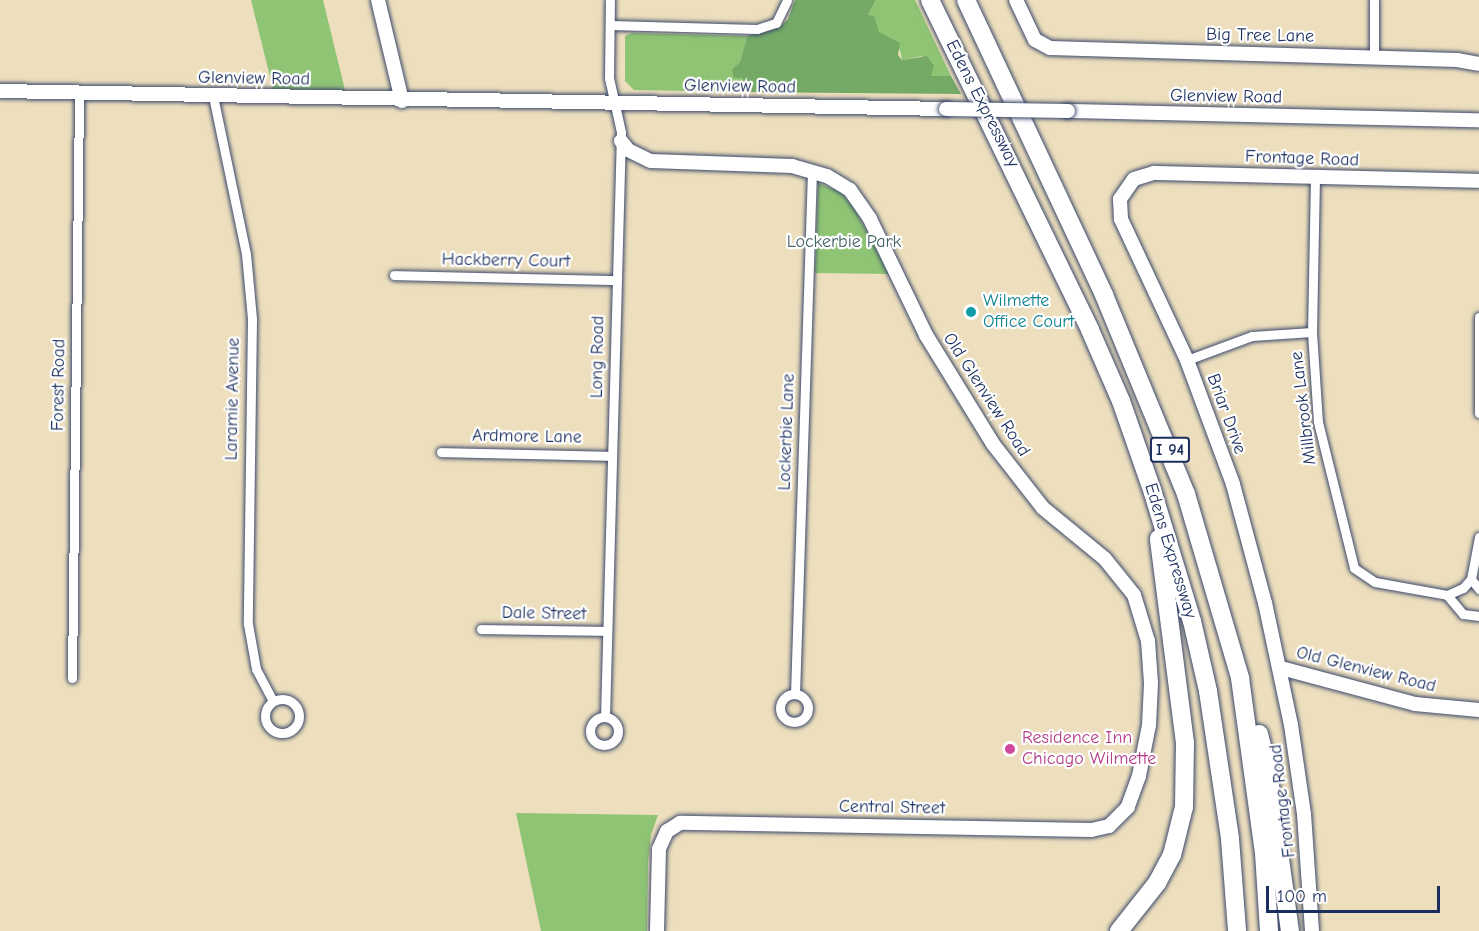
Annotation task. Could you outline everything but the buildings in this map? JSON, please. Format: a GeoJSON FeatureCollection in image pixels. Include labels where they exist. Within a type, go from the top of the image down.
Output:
{"type":"FeatureCollection","features":[{"type":"Feature","properties":{"kind":"highway","name":"Edens Expressway"},"geometry":{"type":"LineString","coordinates":[[930,0],[1090,330],[1121,401],[1153,493],[1192,621],[1210,702],[1230,839],[1237,931]]}},
{"type":"Feature","properties":{"kind":"highway","name":"Edens Expressway"},"geometry":{"type":"LineString","coordinates":[[966,0],[1104,295],[1165,437],[1186,494],[1240,678],[1264,853],[1269,931]]}},
{"type":"Feature","properties":{"kind":"highway"},"geometry":{"type":"LineString","coordinates":[[1119,931],[1143,905],[1172,855],[1187,780],[1185,743],[1153,493]]}},
{"type":"Feature","properties":{"kind":"highway"},"geometry":{"type":"LineString","coordinates":[[1240,678],[1268,771],[1290,931]]}},
{"type":"Feature","properties":{"kind":"street"},"geometry":{"type":"LineString","coordinates":[[378,0],[402,101]]}},
{"type":"Feature","properties":{"kind":"street","name":"Long Road"},"geometry":{"type":"LineString","coordinates":[[605,717],[621,141],[609,78],[610,0]]}},
{"type":"Feature","properties":{"kind":"street"},"geometry":{"type":"LineString","coordinates":[[610,25],[757,29],[776,22],[787,0]]}},
{"type":"Feature","properties":{"kind":"street","name":"Big Tree Lane"},"geometry":{"type":"LineString","coordinates":[[1016,0],[1040,44],[1061,50],[1374,56],[1479,64]]}},
{"type":"Feature","properties":{"kind":"street"},"geometry":{"type":"LineString","coordinates":[[1374,0],[1374,56]]}},
{"type":"Feature","properties":{"kind":"street","name":"Glenview Road"},"geometry":{"type":"LineString","coordinates":[[0,91],[402,101],[1479,120]]}},
{"type":"Feature","properties":{"kind":"street","name":"Forest Road"},"geometry":{"type":"LineString","coordinates":[[72,678],[79,93]]}},
{"type":"Feature","properties":{"kind":"street","name":"Laramie Avenue"},"geometry":{"type":"LineString","coordinates":[[213,96],[246,254],[252,319],[248,624],[256,669],[273,701]]}},
{"type":"Feature","properties":{"kind":"street","name":"Old Glenview Road"},"geometry":{"type":"LineString","coordinates":[[621,141],[628,150],[651,161],[792,166],[812,171],[841,183],[857,199],[937,354],[1026,488],[1058,524],[1118,572],[1134,595],[1148,641],[1151,704],[1139,776],[1128,807],[1117,821]]}},
{"type":"Feature","properties":{"kind":"street","name":"Lockerbie Lane"},"geometry":{"type":"LineString","coordinates":[[795,694],[812,171]]}},
{"type":"Feature","properties":{"kind":"street","name":"Frontage Road"},"geometry":{"type":"LineString","coordinates":[[1128,184],[1154,173],[1479,181]]}},
{"type":"Feature","properties":{"kind":"street","name":"Millbrook Lane"},"geometry":{"type":"LineString","coordinates":[[1315,177],[1312,332],[1323,454],[1354,568],[1358,574],[1375,582],[1447,594]]}},
{"type":"Feature","properties":{"kind":"street","name":"Briar Drive"},"geometry":{"type":"LineString","coordinates":[[1128,184],[1120,199],[1121,219],[1187,360],[1233,484],[1281,668]]}},
{"type":"Feature","properties":{"kind":"street","name":"Hackberry Court"},"geometry":{"type":"LineString","coordinates":[[394,276],[616,280]]}},
{"type":"Feature","properties":{"kind":"street"},"geometry":{"type":"LineString","coordinates":[[1479,317],[1479,414]]}},
{"type":"Feature","properties":{"kind":"street"},"geometry":{"type":"LineString","coordinates":[[1187,360],[1252,336],[1312,332]]}},
{"type":"Feature","properties":{"kind":"street","name":"Ardmore Lane"},"geometry":{"type":"LineString","coordinates":[[441,452],[612,456]]}},
{"type":"Feature","properties":{"kind":"street"},"geometry":{"type":"LineString","coordinates":[[1479,537],[1471,579],[1463,588],[1447,594],[1463,614],[1479,616]]}},
{"type":"Feature","properties":{"kind":"street"},"geometry":{"type":"LineString","coordinates":[[1471,579],[1479,589]]}},
{"type":"Feature","properties":{"kind":"street","name":"Dale Street"},"geometry":{"type":"LineString","coordinates":[[481,629],[607,632]]}},
{"type":"Feature","properties":{"kind":"street","name":"Old Glenview Road"},"geometry":{"type":"LineString","coordinates":[[1281,668],[1415,704],[1479,710]]}},
{"type":"Feature","properties":{"kind":"street","name":"Frontage Road"},"geometry":{"type":"LineString","coordinates":[[1281,668],[1304,814],[1312,931]]}},
{"type":"Feature","properties":{"kind":"street","name":"Central Street"},"geometry":{"type":"LineString","coordinates":[[657,931],[659,849],[667,831],[687,822],[1090,830],[1117,821]]}},
{"type":"Feature","properties":{"kind":"green space"},"geometry":{"type":"Polygon","coordinates":[[[251,0],[323,0],[345,90],[273,89],[251,0]]]}},
{"type":"Feature","properties":{"kind":"green space"},"geometry":{"type":"Polygon","coordinates":[[[795,0],[876,0],[868,15],[874,16],[879,32],[900,43],[898,55],[902,60],[927,56],[934,66],[931,76],[951,76],[961,94],[746,92],[741,86],[743,78],[734,78],[732,69],[740,62],[747,36],[780,27],[788,19],[795,0]]]}},
{"type":"Feature","properties":{"kind":"green space"},"geometry":{"type":"Polygon","coordinates":[[[876,0],[915,0],[951,76],[931,76],[922,56],[902,60],[900,50],[879,32],[868,15],[876,0]]]}},
{"type":"Feature","properties":{"kind":"green space"},"geometry":{"type":"Polygon","coordinates":[[[632,33],[747,36],[740,62],[732,69],[743,78],[741,86],[746,92],[634,90],[625,81],[625,36],[632,33]]]}},
{"type":"Feature","properties":{"kind":"green space","name":"Lockerbie Park"},"geometry":{"type":"Polygon","coordinates":[[[818,183],[840,192],[855,209],[889,274],[815,273],[818,183]]]}},
{"type":"Feature","properties":{"kind":"green space"},"geometry":{"type":"Polygon","coordinates":[[[516,813],[658,815],[651,835],[648,862],[647,931],[541,931],[516,813]]]}},
{"type":"Feature","properties":{"kind":"place","name":"Wilmette Office Court"},"geometry":{"type":"Point","coordinates":[971,312]}},
{"type":"Feature","properties":{"kind":"place","name":"Residence Inn Chicago Wilmette"},"geometry":{"type":"Point","coordinates":[1010,749]}}]}
